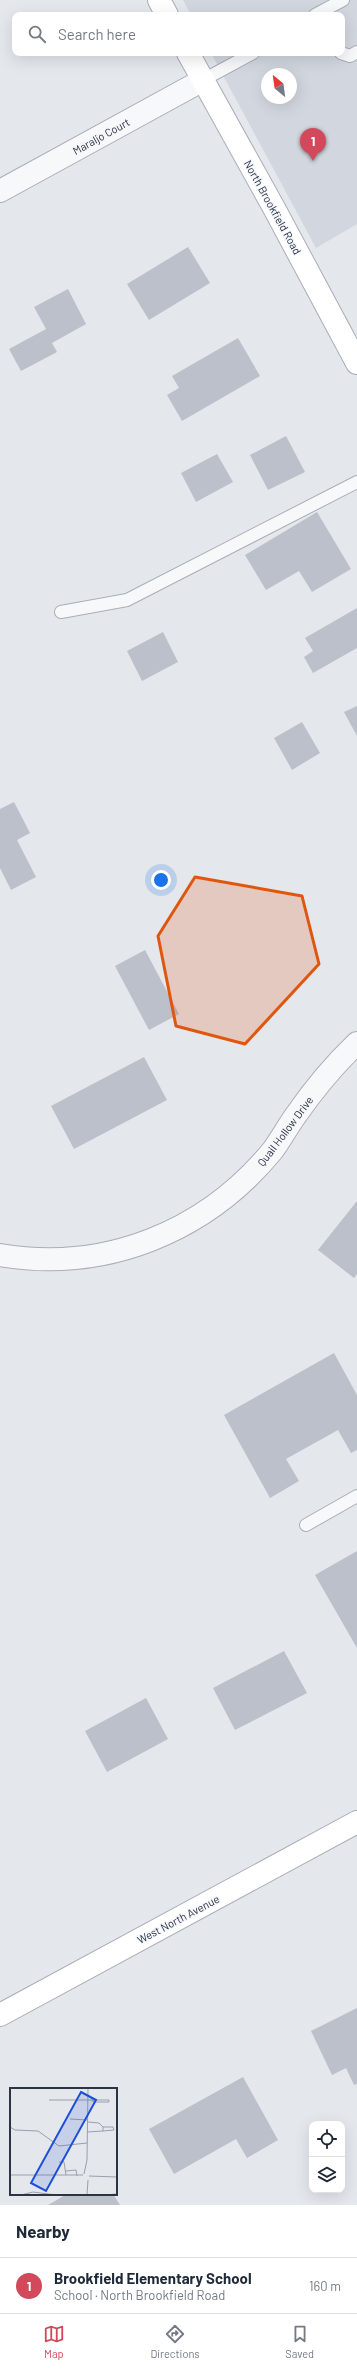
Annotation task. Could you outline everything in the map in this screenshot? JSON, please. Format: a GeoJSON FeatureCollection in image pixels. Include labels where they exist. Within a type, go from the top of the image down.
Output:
{"type":"FeatureCollection","features":[{"type":"Feature","properties":{"kind":"main road"},"geometry":{"type":"LineString","coordinates":[[159,0],[165,12]]}},
{"type":"Feature","properties":{"kind":"main road","name":"North Brookfield Road"},"geometry":{"type":"LineString","coordinates":[[190,56],[357,363]]}},
{"type":"Feature","properties":{"kind":"main road","name":"West North Avenue"},"geometry":{"type":"LineString","coordinates":[[0,2015],[357,1822]]}},
{"type":"Feature","properties":{"kind":"street","name":"Maraljo Court"},"geometry":{"type":"LineString","coordinates":[[0,191],[203,80]]}},
{"type":"Feature","properties":{"kind":"street","name":"Quail Hollow Drive"},"geometry":{"type":"LineString","coordinates":[[0,1255],[56,1260],[101,1255],[145,1242],[186,1224],[220,1203],[247,1180],[274,1149],[296,1114],[338,1062],[357,1043]]}},
{"type":"Feature","properties":{"kind":"lane"},"geometry":{"type":"LineString","coordinates":[[321,12],[343,0]]}},
{"type":"Feature","properties":{"kind":"lane"},"geometry":{"type":"LineString","coordinates":[[345,54],[350,56],[357,52]]}},
{"type":"Feature","properties":{"kind":"lane"},"geometry":{"type":"LineString","coordinates":[[203,80],[247,56]]}},
{"type":"Feature","properties":{"kind":"lane"},"geometry":{"type":"LineString","coordinates":[[61,612],[127,600],[357,482]]}},
{"type":"Feature","properties":{"kind":"lane"},"geometry":{"type":"LineString","coordinates":[[306,1525],[357,1496]]}},
{"type":"Feature","properties":{"kind":"highlighted area"},"geometry":{"type":"Polygon","coordinates":[[[195,877],[302,896],[319,964],[245,1044],[176,1026],[158,936],[195,877]]]}},
{"type":"Feature","properties":{"kind":"shaded area"},"geometry":{"type":"Polygon","coordinates":[[[183,0],[357,0],[357,224],[316,248],[213,56],[345,56],[345,12],[189,12],[183,0]]]}},
{"type":"Feature","properties":{"kind":"building"},"geometry":{"type":"Polygon","coordinates":[[[188,247],[210,283],[149,320],[127,284],[188,247]]]}},
{"type":"Feature","properties":{"kind":"building"},"geometry":{"type":"Polygon","coordinates":[[[68,289],[86,324],[52,343],[57,352],[21,371],[9,349],[46,329],[34,307],[68,289]]]}},
{"type":"Feature","properties":{"kind":"building"},"geometry":{"type":"Polygon","coordinates":[[[238,338],[260,376],[182,421],[167,395],[179,388],[172,376],[238,338]]]}},
{"type":"Feature","properties":{"kind":"building"},"geometry":{"type":"Polygon","coordinates":[[[286,436],[305,472],[268,490],[250,455],[286,436]]]}},
{"type":"Feature","properties":{"kind":"building"},"geometry":{"type":"Polygon","coordinates":[[[217,454],[233,482],[196,502],[181,473],[217,454]]]}},
{"type":"Feature","properties":{"kind":"building"},"geometry":{"type":"Polygon","coordinates":[[[317,512],[351,569],[312,592],[299,571],[266,590],[245,555],[317,512]]]}},
{"type":"Feature","properties":{"kind":"building"},"geometry":{"type":"Polygon","coordinates":[[[357,608],[357,648],[313,673],[304,657],[313,651],[305,638],[357,608]]]}},
{"type":"Feature","properties":{"kind":"building"},"geometry":{"type":"Polygon","coordinates":[[[163,632],[178,662],[142,681],[127,651],[163,632]]]}},
{"type":"Feature","properties":{"kind":"building"},"geometry":{"type":"Polygon","coordinates":[[[357,706],[357,736],[344,712],[357,706]]]}},
{"type":"Feature","properties":{"kind":"building"},"geometry":{"type":"Polygon","coordinates":[[[302,722],[320,753],[292,770],[274,738],[302,722]]]}},
{"type":"Feature","properties":{"kind":"building"},"geometry":{"type":"Polygon","coordinates":[[[14,802],[30,833],[17,840],[36,877],[11,890],[0,868],[0,809],[14,802]]]}},
{"type":"Feature","properties":{"kind":"building"},"geometry":{"type":"Polygon","coordinates":[[[145,950],[179,1014],[149,1030],[115,966],[145,950]]]}},
{"type":"Feature","properties":{"kind":"building"},"geometry":{"type":"Polygon","coordinates":[[[144,1057],[167,1100],[74,1149],[51,1106],[144,1057]]]}},
{"type":"Feature","properties":{"kind":"building"},"geometry":{"type":"Polygon","coordinates":[[[357,1201],[357,1274],[354,1278],[318,1250],[357,1201]]]}},
{"type":"Feature","properties":{"kind":"building"},"geometry":{"type":"Polygon","coordinates":[[[334,1353],[357,1395],[357,1450],[351,1453],[338,1430],[286,1459],[299,1481],[270,1498],[224,1415],[334,1353]]]}},
{"type":"Feature","properties":{"kind":"building"},"geometry":{"type":"Polygon","coordinates":[[[357,1551],[357,1648],[315,1575],[357,1551]]]}},
{"type":"Feature","properties":{"kind":"building"},"geometry":{"type":"Polygon","coordinates":[[[284,1651],[307,1693],[235,1730],[213,1688],[284,1651]]]}},
{"type":"Feature","properties":{"kind":"building"},"geometry":{"type":"Polygon","coordinates":[[[146,1698],[168,1739],[107,1772],[85,1731],[146,1698]]]}},
{"type":"Feature","properties":{"kind":"building"},"geometry":{"type":"Polygon","coordinates":[[[357,2008],[357,2084],[354,2085],[346,2068],[332,2075],[311,2031],[357,2008]]]}},
{"type":"Feature","properties":{"kind":"building"},"geometry":{"type":"Polygon","coordinates":[[[243,2077],[278,2140],[247,2158],[236,2139],[174,2174],[149,2129],[243,2077]]]}},
{"type":"Feature","properties":{"kind":"building"},"geometry":{"type":"Polygon","coordinates":[[[65,2195],[114,2195],[120,2205],[48,2205],[65,2195]]]}},
{"type":"Feature","properties":{"kind":"place","name":"Brookfield Elementary School"},"geometry":{"type":"Point","coordinates":[313,161]}}]}
